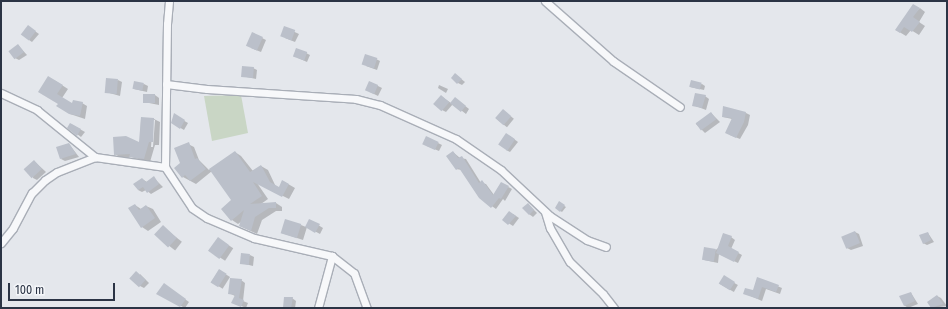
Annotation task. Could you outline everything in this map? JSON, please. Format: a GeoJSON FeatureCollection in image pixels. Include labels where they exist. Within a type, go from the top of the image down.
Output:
{"type":"FeatureCollection","features":[{"type":"Feature","properties":{"kind":"street"},"geometry":{"type":"LineString","coordinates":[[169,1],[165,167],[192,208],[207,218],[254,238],[332,256],[354,273],[367,308]]}},
{"type":"Feature","properties":{"kind":"street"},"geometry":{"type":"LineString","coordinates":[[545,1],[613,61],[680,107]]}},
{"type":"Feature","properties":{"kind":"street"},"geometry":{"type":"LineString","coordinates":[[166,84],[207,89],[356,99],[380,105],[456,139],[501,170],[544,211],[587,240],[606,247]]}},
{"type":"Feature","properties":{"kind":"street"},"geometry":{"type":"LineString","coordinates":[[1,93],[37,110],[95,157]]}},
{"type":"Feature","properties":{"kind":"street"},"geometry":{"type":"LineString","coordinates":[[1,243],[13,228],[32,193],[45,180],[57,172],[95,157],[165,167]]}},
{"type":"Feature","properties":{"kind":"street"},"geometry":{"type":"LineString","coordinates":[[544,211],[550,228],[570,262],[603,294],[614,308]]}},
{"type":"Feature","properties":{"kind":"street"},"geometry":{"type":"LineString","coordinates":[[318,308],[332,256]]}},
{"type":"Feature","properties":{"kind":"green space"},"geometry":{"type":"Polygon","coordinates":[[[241,95],[248,133],[212,141],[204,96],[241,95]]]}},
{"type":"Feature","properties":{"kind":"building"},"geometry":{"type":"Polygon","coordinates":[[[913,4],[920,8],[913,17],[920,22],[912,32],[904,27],[900,33],[895,30],[913,4]]]}},
{"type":"Feature","properties":{"kind":"building"},"geometry":{"type":"Polygon","coordinates":[[[28,25],[36,31],[29,41],[21,35],[28,25]]]}},
{"type":"Feature","properties":{"kind":"building"},"geometry":{"type":"Polygon","coordinates":[[[284,26],[295,30],[292,40],[280,36],[284,26]]]}},
{"type":"Feature","properties":{"kind":"building"},"geometry":{"type":"Polygon","coordinates":[[[252,32],[263,37],[257,51],[246,46],[252,32]]]}},
{"type":"Feature","properties":{"kind":"building"},"geometry":{"type":"Polygon","coordinates":[[[18,44],[24,52],[14,59],[8,51],[18,44]]]}},
{"type":"Feature","properties":{"kind":"building"},"geometry":{"type":"Polygon","coordinates":[[[296,48],[307,52],[304,61],[293,56],[296,48]]]}},
{"type":"Feature","properties":{"kind":"building"},"geometry":{"type":"Polygon","coordinates":[[[365,54],[377,58],[374,68],[362,64],[365,54]]]}},
{"type":"Feature","properties":{"kind":"building"},"geometry":{"type":"Polygon","coordinates":[[[242,66],[254,67],[253,78],[241,77],[242,66]]]}},
{"type":"Feature","properties":{"kind":"building"},"geometry":{"type":"Polygon","coordinates":[[[455,73],[462,79],[457,84],[451,78],[455,73]]]}},
{"type":"Feature","properties":{"kind":"building"},"geometry":{"type":"Polygon","coordinates":[[[48,76],[63,85],[57,94],[72,103],[73,100],[83,102],[80,116],[69,114],[56,106],[58,104],[38,92],[48,76]]]}},
{"type":"Feature","properties":{"kind":"building"},"geometry":{"type":"Polygon","coordinates":[[[106,78],[118,79],[117,94],[105,93],[106,78]]]}},
{"type":"Feature","properties":{"kind":"building"},"geometry":{"type":"Polygon","coordinates":[[[691,80],[702,83],[700,90],[689,87],[691,80]]]}},
{"type":"Feature","properties":{"kind":"building"},"geometry":{"type":"Polygon","coordinates":[[[134,81],[144,83],[142,91],[132,89],[134,81]]]}},
{"type":"Feature","properties":{"kind":"building"},"geometry":{"type":"Polygon","coordinates":[[[369,81],[378,85],[374,94],[365,90],[369,81]]]}},
{"type":"Feature","properties":{"kind":"building"},"geometry":{"type":"Polygon","coordinates":[[[695,93],[706,95],[702,108],[692,106],[695,93]]]}},
{"type":"Feature","properties":{"kind":"building"},"geometry":{"type":"Polygon","coordinates":[[[143,94],[155,94],[155,103],[143,103],[143,94]]]}},
{"type":"Feature","properties":{"kind":"building"},"geometry":{"type":"Polygon","coordinates":[[[441,95],[449,102],[441,111],[433,104],[441,95]]]}},
{"type":"Feature","properties":{"kind":"building"},"geometry":{"type":"Polygon","coordinates":[[[455,97],[466,106],[461,112],[450,103],[455,97]]]}},
{"type":"Feature","properties":{"kind":"building"},"geometry":{"type":"Polygon","coordinates":[[[723,106],[746,112],[744,122],[736,138],[725,133],[732,118],[722,117],[723,106]]]}},
{"type":"Feature","properties":{"kind":"building"},"geometry":{"type":"Polygon","coordinates":[[[503,109],[511,116],[503,125],[495,118],[503,109]]]}},
{"type":"Feature","properties":{"kind":"building"},"geometry":{"type":"Polygon","coordinates":[[[711,112],[716,119],[701,130],[696,123],[711,112]]]}},
{"type":"Feature","properties":{"kind":"building"},"geometry":{"type":"Polygon","coordinates":[[[174,113],[185,120],[180,129],[171,123],[174,113]]]}},
{"type":"Feature","properties":{"kind":"building"},"geometry":{"type":"Polygon","coordinates":[[[141,117],[154,118],[153,142],[149,142],[144,159],[129,157],[130,154],[114,155],[113,137],[126,136],[139,142],[141,117]]]}},
{"type":"Feature","properties":{"kind":"building"},"geometry":{"type":"Polygon","coordinates":[[[70,123],[81,129],[77,136],[67,128],[70,123]]]}},
{"type":"Feature","properties":{"kind":"building"},"geometry":{"type":"Polygon","coordinates":[[[506,133],[515,139],[507,151],[498,145],[506,133]]]}},
{"type":"Feature","properties":{"kind":"building"},"geometry":{"type":"Polygon","coordinates":[[[426,136],[439,142],[435,150],[422,144],[426,136]]]}},
{"type":"Feature","properties":{"kind":"building"},"geometry":{"type":"Polygon","coordinates":[[[189,142],[195,159],[197,158],[206,169],[190,181],[185,175],[182,178],[174,168],[180,163],[174,148],[189,142]]]}},
{"type":"Feature","properties":{"kind":"building"},"geometry":{"type":"Polygon","coordinates":[[[69,143],[76,154],[60,159],[56,147],[69,143]]]}},
{"type":"Feature","properties":{"kind":"building"},"geometry":{"type":"Polygon","coordinates":[[[235,151],[250,172],[261,165],[270,182],[279,187],[282,180],[289,184],[282,197],[253,182],[262,196],[250,204],[276,202],[276,208],[269,208],[255,217],[251,231],[239,226],[244,210],[231,221],[221,209],[231,200],[209,169],[235,151]]]}},
{"type":"Feature","properties":{"kind":"building"},"geometry":{"type":"Polygon","coordinates":[[[453,151],[458,158],[462,156],[479,183],[482,180],[493,195],[501,182],[509,186],[501,199],[499,198],[491,208],[479,198],[459,168],[456,170],[446,156],[453,151]]]}},
{"type":"Feature","properties":{"kind":"building"},"geometry":{"type":"Polygon","coordinates":[[[34,160],[42,169],[32,178],[24,169],[34,160]]]}},
{"type":"Feature","properties":{"kind":"building"},"geometry":{"type":"Polygon","coordinates":[[[154,176],[159,184],[147,193],[143,187],[138,190],[133,184],[142,178],[146,182],[154,176]]]}},
{"type":"Feature","properties":{"kind":"building"},"geometry":{"type":"Polygon","coordinates":[[[559,201],[565,205],[560,212],[555,208],[559,201]]]}},
{"type":"Feature","properties":{"kind":"building"},"geometry":{"type":"Polygon","coordinates":[[[528,203],[534,210],[529,215],[522,208],[528,203]]]}},
{"type":"Feature","properties":{"kind":"building"},"geometry":{"type":"Polygon","coordinates":[[[135,204],[139,210],[146,205],[155,218],[141,228],[128,208],[135,204]]]}},
{"type":"Feature","properties":{"kind":"building"},"geometry":{"type":"Polygon","coordinates":[[[509,211],[516,216],[508,225],[502,220],[509,211]]]}},
{"type":"Feature","properties":{"kind":"building"},"geometry":{"type":"Polygon","coordinates":[[[285,219],[301,224],[297,238],[281,233],[285,219]]]}},
{"type":"Feature","properties":{"kind":"building"},"geometry":{"type":"Polygon","coordinates":[[[309,219],[320,224],[315,233],[305,227],[309,219]]]}},
{"type":"Feature","properties":{"kind":"building"},"geometry":{"type":"Polygon","coordinates":[[[163,225],[177,238],[168,247],[154,235],[163,225]]]}},
{"type":"Feature","properties":{"kind":"building"},"geometry":{"type":"Polygon","coordinates":[[[855,231],[860,243],[846,249],[841,237],[855,231]]]}},
{"type":"Feature","properties":{"kind":"building"},"geometry":{"type":"Polygon","coordinates":[[[928,232],[931,240],[923,244],[919,235],[928,232]]]}},
{"type":"Feature","properties":{"kind":"building"},"geometry":{"type":"Polygon","coordinates":[[[723,233],[732,236],[728,246],[739,252],[734,262],[716,253],[723,233]]]}},
{"type":"Feature","properties":{"kind":"building"},"geometry":{"type":"Polygon","coordinates":[[[218,237],[229,245],[219,259],[208,251],[218,237]]]}},
{"type":"Feature","properties":{"kind":"building"},"geometry":{"type":"Polygon","coordinates":[[[704,247],[716,249],[714,262],[702,260],[704,247]]]}},
{"type":"Feature","properties":{"kind":"building"},"geometry":{"type":"Polygon","coordinates":[[[241,253],[250,254],[249,265],[240,264],[241,253]]]}},
{"type":"Feature","properties":{"kind":"building"},"geometry":{"type":"Polygon","coordinates":[[[219,269],[227,274],[218,287],[211,283],[219,269]]]}},
{"type":"Feature","properties":{"kind":"building"},"geometry":{"type":"Polygon","coordinates":[[[136,271],[146,280],[139,287],[129,278],[136,271]]]}},
{"type":"Feature","properties":{"kind":"building"},"geometry":{"type":"Polygon","coordinates":[[[724,275],[735,282],[730,290],[719,283],[724,275]]]}},
{"type":"Feature","properties":{"kind":"building"},"geometry":{"type":"Polygon","coordinates":[[[757,277],[779,285],[776,292],[762,287],[758,299],[743,294],[745,288],[753,290],[757,277]]]}},
{"type":"Feature","properties":{"kind":"building"},"geometry":{"type":"Polygon","coordinates":[[[230,278],[242,279],[239,298],[244,300],[241,307],[231,303],[235,295],[228,294],[230,278]]]}},
{"type":"Feature","properties":{"kind":"building"},"geometry":{"type":"Polygon","coordinates":[[[164,283],[186,299],[180,307],[156,294],[164,283]]]}},
{"type":"Feature","properties":{"kind":"building"},"geometry":{"type":"Polygon","coordinates":[[[911,292],[915,301],[904,306],[899,296],[911,292]]]}},
{"type":"Feature","properties":{"kind":"building"},"geometry":{"type":"Polygon","coordinates":[[[937,295],[943,304],[931,308],[927,302],[937,295]]]}},
{"type":"Feature","properties":{"kind":"building"},"geometry":{"type":"Polygon","coordinates":[[[284,297],[293,297],[291,308],[283,308],[284,297]]]}}]}
